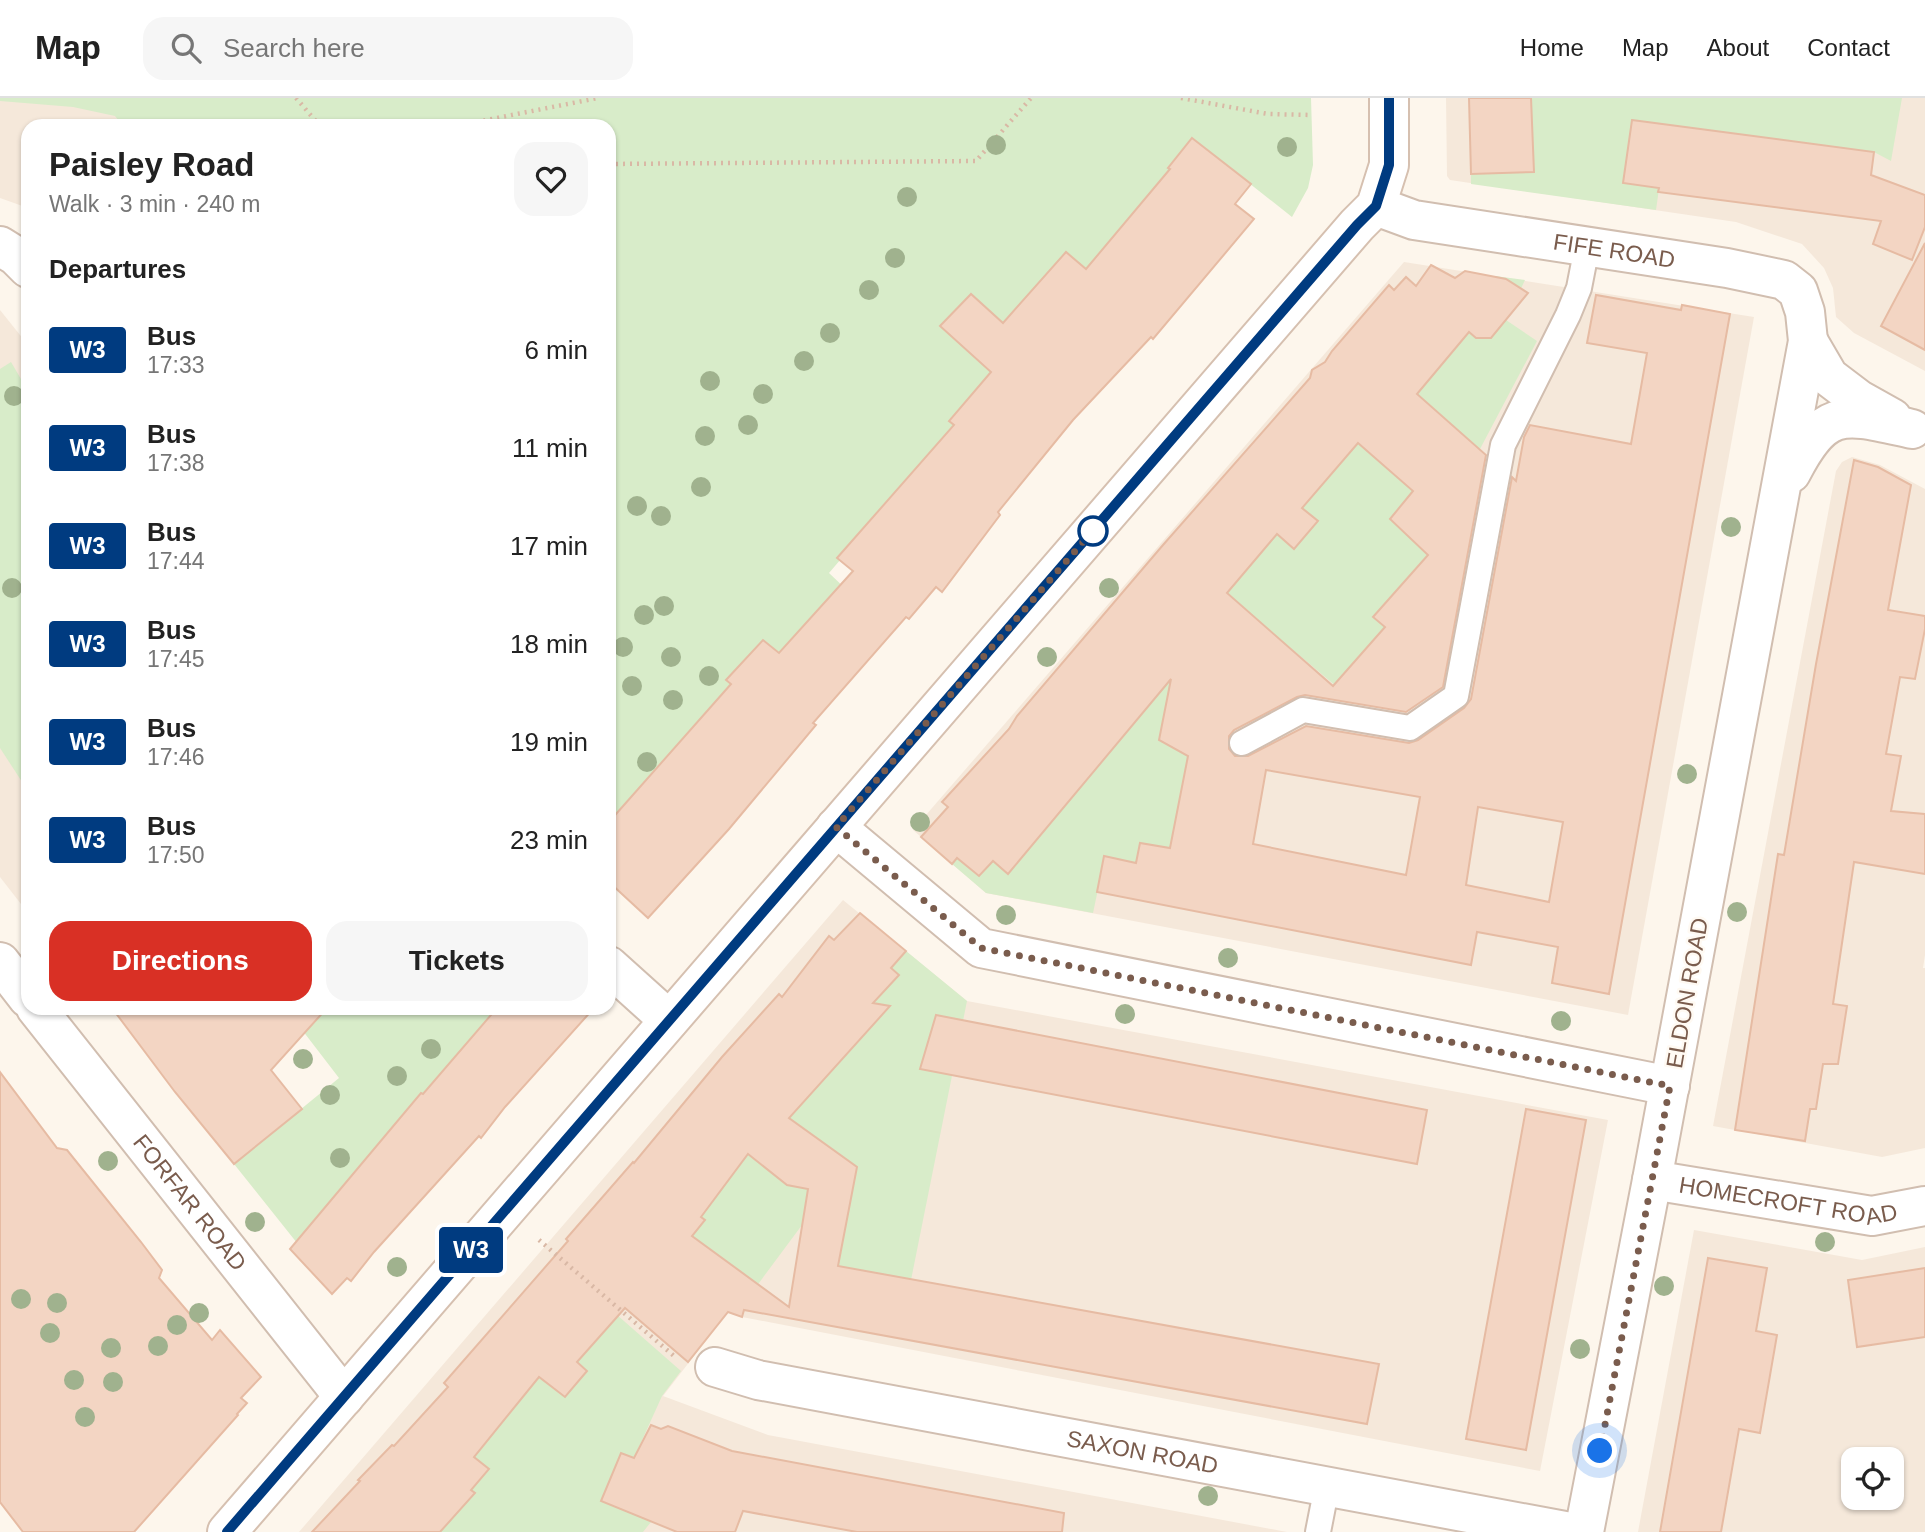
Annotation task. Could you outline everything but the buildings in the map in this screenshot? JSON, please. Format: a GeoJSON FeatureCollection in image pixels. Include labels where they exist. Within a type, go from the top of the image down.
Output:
{"type":"FeatureCollection","features":[{"type":"Feature","properties":{"kind":"street"},"geometry":{"type":"LineString","coordinates":[[227,1532],[1376,206],[1389,165],[1389,98]]}},
{"type":"Feature","properties":{"kind":"street","name":"FIFE ROAD"},"geometry":{"type":"LineString","coordinates":[[1376,206],[1414,220],[1784,279],[1798,291],[1805,312],[1808,341]]}},
{"type":"Feature","properties":{"kind":"street"},"geometry":{"type":"LineString","coordinates":[[0,247],[21,261]]}},
{"type":"Feature","properties":{"kind":"street"},"geometry":{"type":"LineString","coordinates":[[1808,341],[1829,377],[1858,399],[1918,433]]}},
{"type":"Feature","properties":{"kind":"street","name":"ELDON ROAD"},"geometry":{"type":"LineString","coordinates":[[1584,1532],[1808,341]]}},
{"type":"Feature","properties":{"kind":"street","name":"ELDON ROAD"},"geometry":{"type":"LineString","coordinates":[[1779,495],[1802,450],[1819,428],[1839,419],[1861,418],[1918,433]]}},
{"type":"Feature","properties":{"kind":"street"},"geometry":{"type":"LineString","coordinates":[[836,827],[981,948],[1670,1086]]}},
{"type":"Feature","properties":{"kind":"street"},"geometry":{"type":"LineString","coordinates":[[0,962],[21,989]]}},
{"type":"Feature","properties":{"kind":"street"},"geometry":{"type":"LineString","coordinates":[[616,972],[669,1020]]}},
{"type":"Feature","properties":{"kind":"street","name":"FORFAR ROAD"},"geometry":{"type":"LineString","coordinates":[[42,1015],[344,1397]]}},
{"type":"Feature","properties":{"kind":"street","name":"HOMECROFT ROAD"},"geometry":{"type":"LineString","coordinates":[[1652,1180],[1872,1216],[1925,1206]]}},
{"type":"Feature","properties":{"kind":"street","name":"SAXON ROAD"},"geometry":{"type":"LineString","coordinates":[[698,1365],[758,1380],[1570,1532]]}},
{"type":"Feature","properties":{"kind":"lane"},"geometry":{"type":"LineString","coordinates":[[1242,743],[1303,710],[1410,729],[1456,696],[1503,444],[1568,316],[1579,288],[1587,247]]}},
{"type":"Feature","properties":{"kind":"lane"},"geometry":{"type":"LineString","coordinates":[[1318,1532],[1327,1486]]}},
{"type":"Feature","properties":{"kind":"path"},"geometry":{"type":"LineString","coordinates":[[296,98],[314,119]]}},
{"type":"Feature","properties":{"kind":"path"},"geometry":{"type":"LineString","coordinates":[[492,119],[598,98]]}},
{"type":"Feature","properties":{"kind":"path"},"geometry":{"type":"LineString","coordinates":[[616,164],[976,161],[1031,98]]}},
{"type":"Feature","properties":{"kind":"path"},"geometry":{"type":"LineString","coordinates":[[1181,98],[1268,114],[1312,115]]}},
{"type":"Feature","properties":{"kind":"path"},"geometry":{"type":"LineString","coordinates":[[540,1240],[698,1365]]}},
{"type":"Feature","properties":{"kind":"shaded area"},"geometry":{"type":"Polygon","coordinates":[[[0,98],[224,119],[21,119],[21,206],[0,198],[0,98]]]}},
{"type":"Feature","properties":{"kind":"shaded area"},"geometry":{"type":"Polygon","coordinates":[[[1446,98],[1925,98],[1925,371],[1854,333],[1836,317],[1833,288],[1824,268],[1802,244],[1736,222],[1450,180],[1447,176],[1446,98]]]}},
{"type":"Feature","properties":{"kind":"shaded area"},"geometry":{"type":"Polygon","coordinates":[[[1404,262],[1754,317],[1628,1015],[986,893],[913,830],[1404,262]]]}},
{"type":"Feature","properties":{"kind":"shaded area"},"geometry":{"type":"Polygon","coordinates":[[[0,310],[21,336],[21,904],[0,877],[0,310]]]}},
{"type":"Feature","properties":{"kind":"shaded area"},"geometry":{"type":"Polygon","coordinates":[[[1852,457],[1880,465],[1925,489],[1925,1148],[1882,1157],[1713,1126],[1836,471],[1842,462],[1852,457]]]}},
{"type":"Feature","properties":{"kind":"shaded area"},"geometry":{"type":"Polygon","coordinates":[[[843,900],[967,1001],[1608,1120],[1540,1471],[742,1317],[728,1312],[663,1396],[768,1435],[1287,1532],[299,1532],[843,900]]]}},
{"type":"Feature","properties":{"kind":"shaded area"},"geometry":{"type":"Polygon","coordinates":[[[1694,1230],[1862,1260],[1925,1247],[1925,1532],[1638,1532],[1694,1230]]]}},
{"type":"Feature","properties":{"kind":"green space"},"geometry":{"type":"Polygon","coordinates":[[[0,98],[1311,98],[1313,165],[1308,188],[1292,217],[1192,138],[1168,168],[1190,186],[1008,364],[829,573],[849,592],[616,842],[616,119],[117,119],[115,116],[73,107],[0,101],[0,98]]]}},
{"type":"Feature","properties":{"kind":"green space"},"geometry":{"type":"Polygon","coordinates":[[[1531,98],[1902,98],[1891,161],[1874,152],[1668,125],[1656,210],[1471,184],[1471,174],[1533,172],[1531,98]]]}},
{"type":"Feature","properties":{"kind":"green space"},"geometry":{"type":"Polygon","coordinates":[[[1495,276],[1525,280],[1506,320],[1537,341],[1480,449],[1462,434],[1457,581],[1349,697],[1287,645],[1204,742],[1170,848],[1140,843],[1136,863],[1105,856],[1093,913],[986,893],[952,864],[1145,681],[1306,502],[1475,294],[1495,276]]]}},
{"type":"Feature","properties":{"kind":"green space"},"geometry":{"type":"Polygon","coordinates":[[[11,362],[21,379],[21,780],[0,748],[0,369],[11,362]]]}},
{"type":"Feature","properties":{"kind":"green space"},"geometry":{"type":"Polygon","coordinates":[[[900,946],[967,1001],[909,1290],[837,1275],[844,1234],[802,1225],[747,1299],[728,1312],[689,1362],[603,1288],[900,946]]]}},
{"type":"Feature","properties":{"kind":"green space"},"geometry":{"type":"Polygon","coordinates":[[[291,1015],[537,1015],[301,1248],[234,1164],[339,1078],[291,1015]]]}},
{"type":"Feature","properties":{"kind":"green space"},"geometry":{"type":"Polygon","coordinates":[[[592,1293],[681,1371],[662,1396],[634,1458],[608,1485],[652,1511],[651,1522],[643,1532],[394,1532],[592,1293]]]}},
{"type":"Feature","properties":{"kind":"bus line","name":"W3"},"geometry":{"type":"LineString","coordinates":[[227,1532],[1376,206],[1389,165],[1389,98]]}},
{"type":"Feature","properties":{"kind":"route"},"geometry":{"type":"LineString","coordinates":[[1093,531],[1096,527],[836,827],[981,948],[1670,1086],[1600,1451]]}}]}
